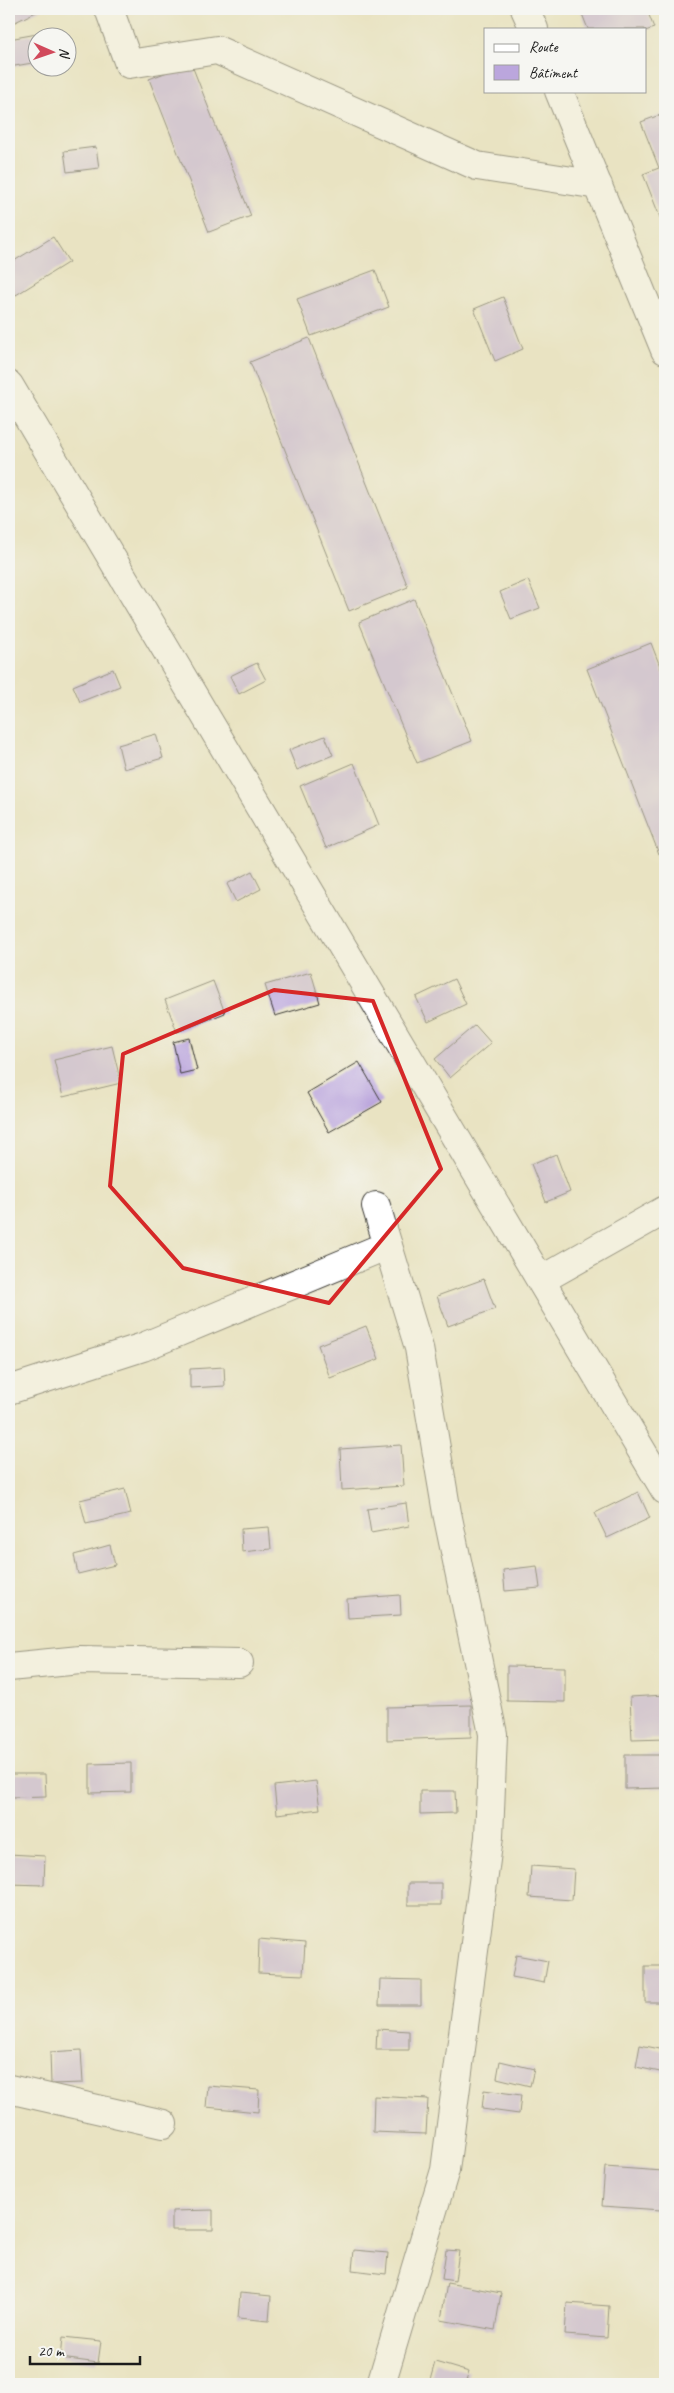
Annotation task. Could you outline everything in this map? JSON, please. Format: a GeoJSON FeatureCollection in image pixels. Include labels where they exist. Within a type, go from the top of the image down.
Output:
{"type":"FeatureCollection","features":[{"type":"Feature","properties":{"kind":"street"},"geometry":{"type":"LineString","coordinates":[[109,9],[129,64],[217,50],[477,166],[598,185]]}},
{"type":"Feature","properties":{"kind":"street"},"geometry":{"type":"LineString","coordinates":[[526,9],[534,28]]}},
{"type":"Feature","properties":{"kind":"street"},"geometry":{"type":"LineString","coordinates":[[559,92],[598,185],[656,299],[665,350]]}},
{"type":"Feature","properties":{"kind":"street"},"geometry":{"type":"LineString","coordinates":[[9,385],[665,1490]]}},
{"type":"Feature","properties":{"kind":"street"},"geometry":{"type":"LineString","coordinates":[[376,1206],[419,1348],[447,1513],[494,1734],[489,1837],[445,2170],[381,2384]]}},
{"type":"Feature","properties":{"kind":"street"},"geometry":{"type":"LineString","coordinates":[[540,1280],[665,1210]]}},
{"type":"Feature","properties":{"kind":"street"},"geometry":{"type":"LineString","coordinates":[[9,1390],[143,1347],[388,1246]]}},
{"type":"Feature","properties":{"kind":"street"},"geometry":{"type":"LineString","coordinates":[[9,1667],[80,1660],[239,1663]]}},
{"type":"Feature","properties":{"kind":"street"},"geometry":{"type":"LineString","coordinates":[[9,2089],[163,2124]]}},
{"type":"Feature","properties":{"kind":"highlighted area"},"geometry":{"type":"Polygon","coordinates":[[[274,990],[373,1001],[441,1169],[329,1303],[183,1268],[110,1186],[123,1054],[274,990]]]}},
{"type":"Feature","properties":{"kind":"building"},"geometry":{"type":"Polygon","coordinates":[[[9,9],[42,9],[9,25],[9,9]]]}},
{"type":"Feature","properties":{"kind":"building"},"geometry":{"type":"Polygon","coordinates":[[[580,9],[650,9],[647,10],[654,28],[646,31],[646,28],[588,28],[580,9]]]}},
{"type":"Feature","properties":{"kind":"building"},"geometry":{"type":"Polygon","coordinates":[[[28,36],[28,64],[9,67],[9,39],[28,36]]]}},
{"type":"Feature","properties":{"kind":"building"},"geometry":{"type":"Polygon","coordinates":[[[191,63],[251,216],[209,232],[149,79],[191,63]]]}},
{"type":"Feature","properties":{"kind":"building"},"geometry":{"type":"Polygon","coordinates":[[[665,113],[665,230],[643,174],[659,168],[641,122],[665,113]]]}},
{"type":"Feature","properties":{"kind":"building"},"geometry":{"type":"Polygon","coordinates":[[[96,147],[99,168],[67,172],[64,151],[96,147]]]}},
{"type":"Feature","properties":{"kind":"building"},"geometry":{"type":"Polygon","coordinates":[[[53,237],[69,262],[16,295],[9,284],[9,264],[53,237]]]}},
{"type":"Feature","properties":{"kind":"building"},"geometry":{"type":"Polygon","coordinates":[[[375,270],[389,307],[311,336],[297,299],[375,270]]]}},
{"type":"Feature","properties":{"kind":"building"},"geometry":{"type":"Polygon","coordinates":[[[503,297],[523,349],[495,361],[474,309],[503,297]]]}},
{"type":"Feature","properties":{"kind":"building"},"geometry":{"type":"Polygon","coordinates":[[[309,338],[408,587],[349,611],[250,362],[309,338]]]}},
{"type":"Feature","properties":{"kind":"building"},"geometry":{"type":"Polygon","coordinates":[[[528,580],[540,608],[511,619],[500,592],[528,580]]]}},
{"type":"Feature","properties":{"kind":"building"},"geometry":{"type":"Polygon","coordinates":[[[414,599],[472,741],[417,763],[359,622],[414,599]]]}},
{"type":"Feature","properties":{"kind":"building"},"geometry":{"type":"Polygon","coordinates":[[[651,643],[665,679],[665,852],[659,854],[587,669],[651,643]]]}},
{"type":"Feature","properties":{"kind":"building"},"geometry":{"type":"Polygon","coordinates":[[[257,663],[266,680],[239,694],[230,676],[257,663]]]}},
{"type":"Feature","properties":{"kind":"building"},"geometry":{"type":"Polygon","coordinates":[[[113,669],[120,686],[80,702],[73,686],[113,669]]]}},
{"type":"Feature","properties":{"kind":"building"},"geometry":{"type":"Polygon","coordinates":[[[156,734],[163,758],[124,769],[118,745],[156,734]]]}},
{"type":"Feature","properties":{"kind":"building"},"geometry":{"type":"Polygon","coordinates":[[[325,736],[333,755],[297,770],[289,750],[325,736]]]}},
{"type":"Feature","properties":{"kind":"building"},"geometry":{"type":"Polygon","coordinates":[[[354,763],[379,825],[326,848],[300,786],[354,763]]]}},
{"type":"Feature","properties":{"kind":"building"},"geometry":{"type":"Polygon","coordinates":[[[252,871],[261,889],[236,902],[227,884],[252,871]]]}},
{"type":"Feature","properties":{"kind":"building"},"geometry":{"type":"Polygon","coordinates":[[[311,972],[320,1003],[275,1016],[265,985],[311,972]]]}},
{"type":"Feature","properties":{"kind":"building"},"geometry":{"type":"Polygon","coordinates":[[[454,979],[466,1004],[428,1022],[416,997],[454,979]]]}},
{"type":"Feature","properties":{"kind":"building"},"geometry":{"type":"Polygon","coordinates":[[[213,981],[225,1013],[177,1032],[165,1000],[213,981]]]}},
{"type":"Feature","properties":{"kind":"building"},"geometry":{"type":"Polygon","coordinates":[[[475,1025],[491,1043],[450,1078],[435,1059],[475,1025]]]}},
{"type":"Feature","properties":{"kind":"building"},"geometry":{"type":"Polygon","coordinates":[[[189,1038],[197,1070],[180,1074],[173,1042],[189,1038]]]}},
{"type":"Feature","properties":{"kind":"building"},"geometry":{"type":"Polygon","coordinates":[[[112,1046],[121,1083],[63,1097],[54,1060],[112,1046]]]}},
{"type":"Feature","properties":{"kind":"building"},"geometry":{"type":"Polygon","coordinates":[[[359,1062],[382,1102],[329,1132],[307,1093],[359,1062]]]}},
{"type":"Feature","properties":{"kind":"building"},"geometry":{"type":"Polygon","coordinates":[[[556,1154],[570,1192],[546,1202],[531,1164],[556,1154]]]}},
{"type":"Feature","properties":{"kind":"building"},"geometry":{"type":"Polygon","coordinates":[[[484,1279],[495,1309],[448,1326],[437,1296],[484,1279]]]}},
{"type":"Feature","properties":{"kind":"building"},"geometry":{"type":"Polygon","coordinates":[[[366,1326],[379,1359],[330,1378],[318,1345],[366,1326]]]}},
{"type":"Feature","properties":{"kind":"building"},"geometry":{"type":"Polygon","coordinates":[[[224,1367],[225,1386],[190,1388],[190,1369],[224,1367]]]}},
{"type":"Feature","properties":{"kind":"building"},"geometry":{"type":"Polygon","coordinates":[[[401,1445],[404,1486],[342,1490],[340,1449],[401,1445]]]}},
{"type":"Feature","properties":{"kind":"building"},"geometry":{"type":"Polygon","coordinates":[[[125,1489],[131,1514],[86,1524],[80,1500],[125,1489]]]}},
{"type":"Feature","properties":{"kind":"building"},"geometry":{"type":"Polygon","coordinates":[[[638,1492],[650,1518],[607,1538],[595,1513],[638,1492]]]}},
{"type":"Feature","properties":{"kind":"building"},"geometry":{"type":"Polygon","coordinates":[[[406,1503],[409,1526],[371,1533],[367,1509],[406,1503]]]}},
{"type":"Feature","properties":{"kind":"building"},"geometry":{"type":"Polygon","coordinates":[[[269,1527],[271,1549],[242,1552],[241,1529],[269,1527]]]}},
{"type":"Feature","properties":{"kind":"building"},"geometry":{"type":"Polygon","coordinates":[[[110,1545],[115,1565],[78,1574],[74,1555],[110,1545]]]}},
{"type":"Feature","properties":{"kind":"building"},"geometry":{"type":"Polygon","coordinates":[[[537,1566],[540,1588],[505,1591],[503,1570],[537,1566]]]}},
{"type":"Feature","properties":{"kind":"building"},"geometry":{"type":"Polygon","coordinates":[[[400,1595],[401,1615],[348,1618],[347,1599],[400,1595]]]}},
{"type":"Feature","properties":{"kind":"building"},"geometry":{"type":"Polygon","coordinates":[[[507,1666],[565,1667],[565,1702],[507,1701],[507,1666]]]}},
{"type":"Feature","properties":{"kind":"building"},"geometry":{"type":"Polygon","coordinates":[[[665,1695],[665,1739],[632,1740],[630,1697],[665,1695]]]}},
{"type":"Feature","properties":{"kind":"building"},"geometry":{"type":"Polygon","coordinates":[[[471,1705],[471,1737],[387,1740],[387,1707],[471,1705]]]}},
{"type":"Feature","properties":{"kind":"building"},"geometry":{"type":"Polygon","coordinates":[[[625,1755],[665,1755],[665,1788],[625,1789],[625,1755]]]}},
{"type":"Feature","properties":{"kind":"building"},"geometry":{"type":"Polygon","coordinates":[[[131,1763],[131,1792],[90,1793],[90,1764],[131,1763]]]}},
{"type":"Feature","properties":{"kind":"building"},"geometry":{"type":"Polygon","coordinates":[[[11,1774],[45,1774],[46,1796],[11,1797],[11,1774]]]}},
{"type":"Feature","properties":{"kind":"building"},"geometry":{"type":"Polygon","coordinates":[[[316,1781],[320,1809],[277,1814],[274,1786],[316,1781]]]}},
{"type":"Feature","properties":{"kind":"building"},"geometry":{"type":"Polygon","coordinates":[[[420,1791],[455,1791],[456,1813],[420,1814],[420,1791]]]}},
{"type":"Feature","properties":{"kind":"building"},"geometry":{"type":"Polygon","coordinates":[[[9,1854],[45,1856],[44,1885],[9,1884],[9,1854]]]}},
{"type":"Feature","properties":{"kind":"building"},"geometry":{"type":"Polygon","coordinates":[[[531,1866],[574,1869],[572,1900],[529,1897],[531,1866]]]}},
{"type":"Feature","properties":{"kind":"building"},"geometry":{"type":"Polygon","coordinates":[[[408,1883],[441,1883],[441,1905],[408,1905],[408,1883]]]}},
{"type":"Feature","properties":{"kind":"building"},"geometry":{"type":"Polygon","coordinates":[[[259,1939],[305,1943],[303,1975],[258,1973],[259,1939]]]}},
{"type":"Feature","properties":{"kind":"building"},"geometry":{"type":"Polygon","coordinates":[[[516,1955],[548,1961],[544,1983],[512,1977],[516,1955]]]}},
{"type":"Feature","properties":{"kind":"building"},"geometry":{"type":"Polygon","coordinates":[[[645,1966],[665,1966],[665,2002],[645,2002],[645,1966]]]}},
{"type":"Feature","properties":{"kind":"building"},"geometry":{"type":"Polygon","coordinates":[[[380,1979],[421,1980],[421,2005],[379,2005],[380,1979]]]}},
{"type":"Feature","properties":{"kind":"building"},"geometry":{"type":"Polygon","coordinates":[[[377,2029],[409,2031],[409,2050],[376,2050],[377,2029]]]}},
{"type":"Feature","properties":{"kind":"building"},"geometry":{"type":"Polygon","coordinates":[[[640,2045],[665,2050],[665,2073],[636,2067],[640,2045]]]}},
{"type":"Feature","properties":{"kind":"building"},"geometry":{"type":"Polygon","coordinates":[[[81,2050],[83,2083],[51,2084],[50,2052],[81,2050]]]}},
{"type":"Feature","properties":{"kind":"building"},"geometry":{"type":"Polygon","coordinates":[[[500,2061],[534,2069],[530,2086],[497,2078],[500,2061]]]}},
{"type":"Feature","properties":{"kind":"building"},"geometry":{"type":"Polygon","coordinates":[[[208,2086],[259,2090],[258,2112],[206,2107],[208,2086]]]}},
{"type":"Feature","properties":{"kind":"building"},"geometry":{"type":"Polygon","coordinates":[[[484,2090],[521,2095],[519,2114],[482,2109],[484,2090]]]}},
{"type":"Feature","properties":{"kind":"building"},"geometry":{"type":"Polygon","coordinates":[[[374,2096],[428,2099],[426,2134],[373,2132],[374,2096]]]}},
{"type":"Feature","properties":{"kind":"building"},"geometry":{"type":"Polygon","coordinates":[[[605,2167],[663,2171],[661,2210],[602,2206],[605,2167]]]}},
{"type":"Feature","properties":{"kind":"building"},"geometry":{"type":"Polygon","coordinates":[[[213,2210],[213,2230],[172,2230],[172,2211],[213,2210]]]}},
{"type":"Feature","properties":{"kind":"building"},"geometry":{"type":"Polygon","coordinates":[[[354,2250],[388,2253],[386,2274],[352,2270],[354,2250]]]}},
{"type":"Feature","properties":{"kind":"building"},"geometry":{"type":"Polygon","coordinates":[[[446,2250],[459,2251],[455,2281],[442,2279],[446,2250]]]}},
{"type":"Feature","properties":{"kind":"building"},"geometry":{"type":"Polygon","coordinates":[[[447,2283],[501,2293],[495,2330],[441,2320],[447,2283]]]}},
{"type":"Feature","properties":{"kind":"building"},"geometry":{"type":"Polygon","coordinates":[[[240,2293],[271,2296],[269,2321],[238,2318],[240,2293]]]}},
{"type":"Feature","properties":{"kind":"building"},"geometry":{"type":"Polygon","coordinates":[[[567,2303],[609,2306],[607,2338],[565,2335],[567,2303]]]}},
{"type":"Feature","properties":{"kind":"building"},"geometry":{"type":"Polygon","coordinates":[[[63,2337],[101,2341],[98,2363],[61,2358],[63,2337]]]}},
{"type":"Feature","properties":{"kind":"building"},"geometry":{"type":"Polygon","coordinates":[[[435,2362],[469,2372],[465,2384],[429,2384],[435,2362]]]}}]}
